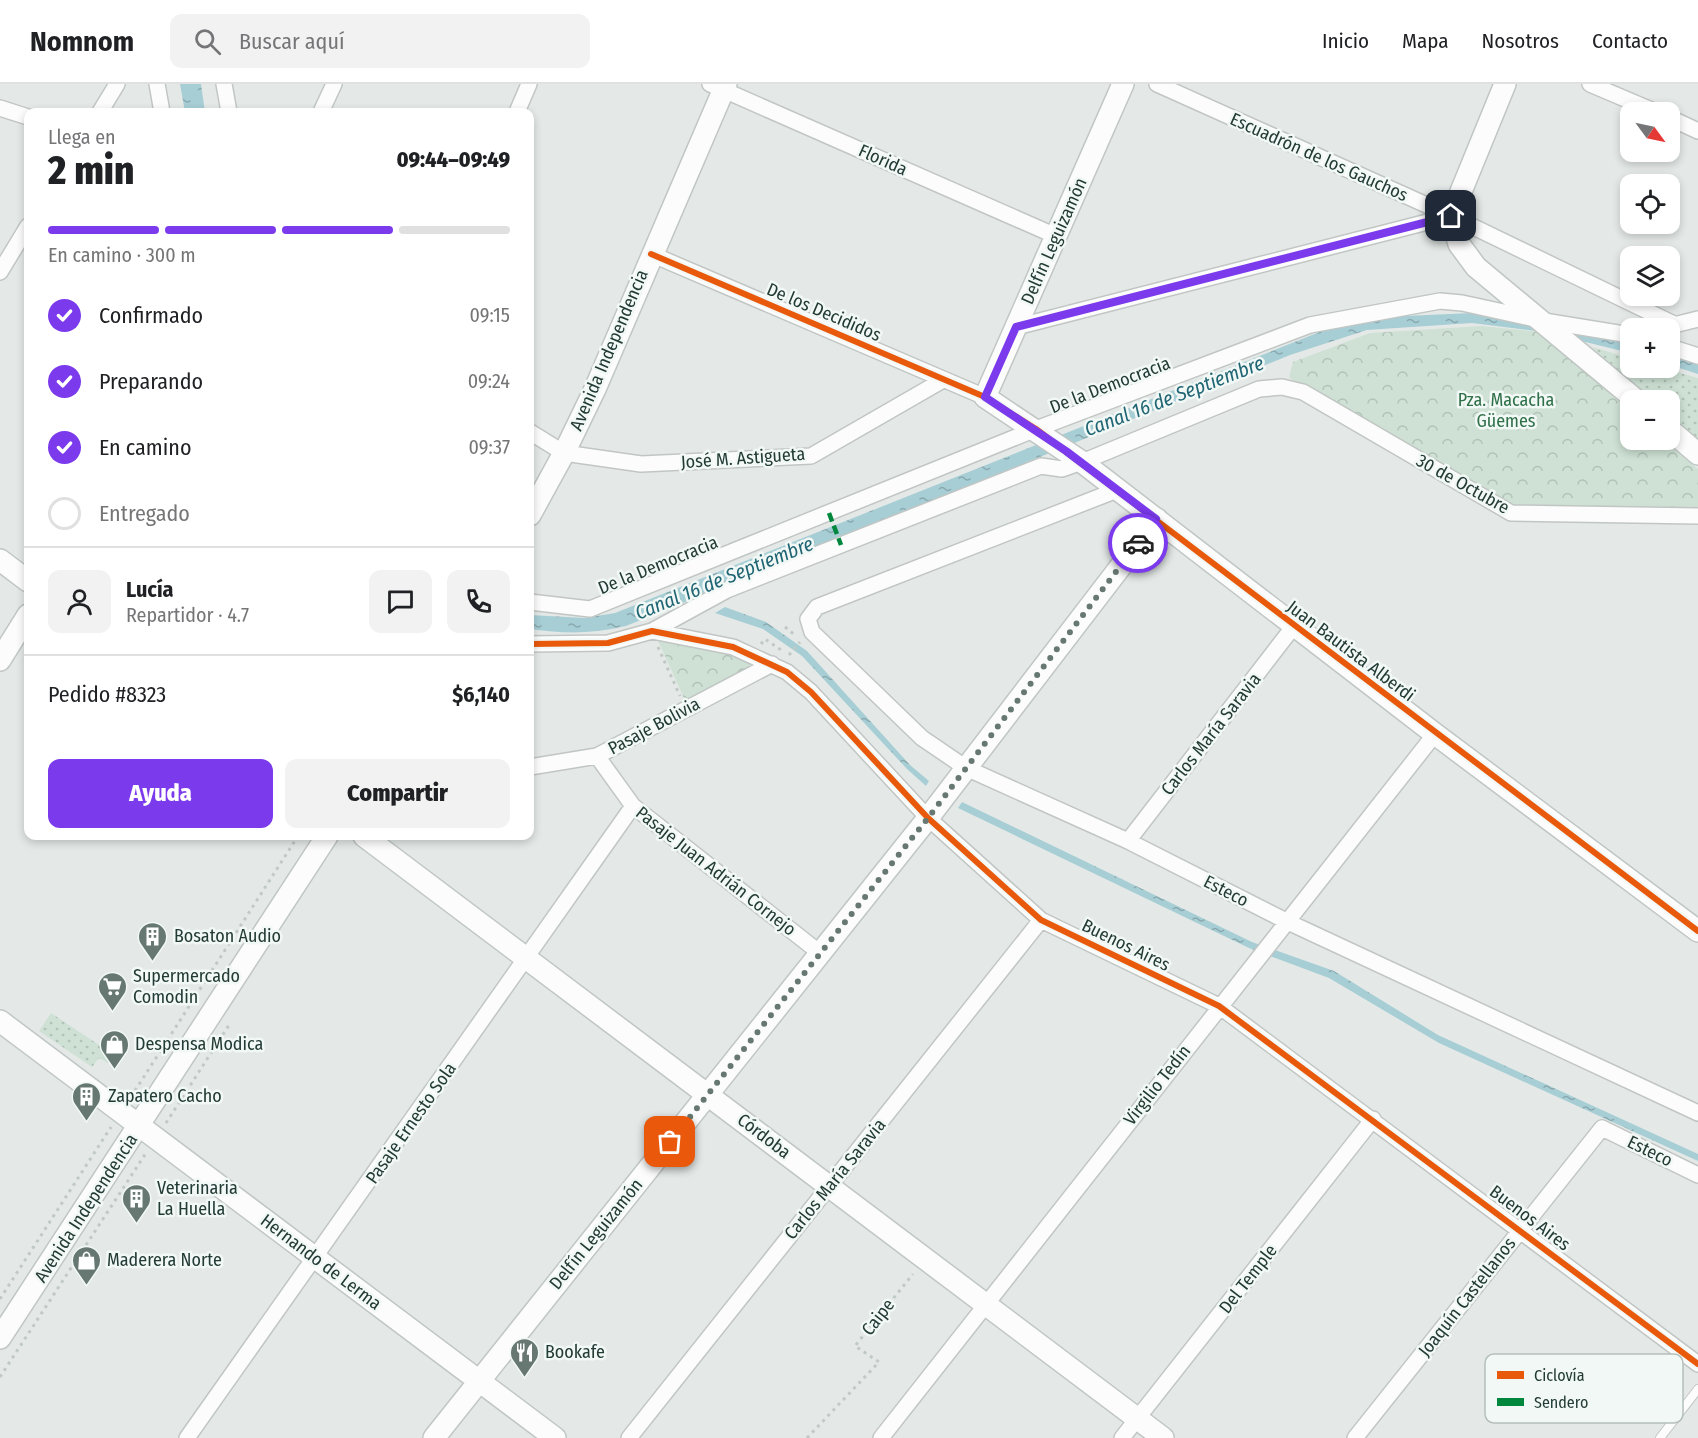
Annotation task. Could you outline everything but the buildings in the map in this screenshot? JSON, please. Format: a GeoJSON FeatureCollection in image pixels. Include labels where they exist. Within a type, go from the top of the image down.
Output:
{"type":"FeatureCollection","features":[{"type":"Feature","properties":{"kind":"main road","name":"Delfín Leguizamón"},"geometry":{"type":"LineString","coordinates":[[985,397],[1123,84]]}},
{"type":"Feature","properties":{"kind":"main road"},"geometry":{"type":"LineString","coordinates":[[1505,84],[1451,216],[1459,244],[1476,267],[1544,321],[1624,390]]}},
{"type":"Feature","properties":{"kind":"main road","name":"Avenida Independencia"},"geometry":{"type":"LineString","coordinates":[[534,508],[595,389],[720,86]]}},
{"type":"Feature","properties":{"kind":"main road","name":"Juan Bautista Alberdi"},"geometry":{"type":"LineString","coordinates":[[985,397],[1036,429],[1082,462],[1435,734],[1695,923]]}},
{"type":"Feature","properties":{"kind":"main road"},"geometry":{"type":"LineString","coordinates":[[1680,439],[1698,454]]}},
{"type":"Feature","properties":{"kind":"main road","name":"Delfín Leguizamón"},"geometry":{"type":"LineString","coordinates":[[434,1438],[928,818],[1156,519]]}},
{"type":"Feature","properties":{"kind":"main road"},"geometry":{"type":"LineString","coordinates":[[0,560],[24,578]]}},
{"type":"Feature","properties":{"kind":"main road"},"geometry":{"type":"LineString","coordinates":[[0,660],[24,621]]}},
{"type":"Feature","properties":{"kind":"main road","name":"Avenida Independencia"},"geometry":{"type":"LineString","coordinates":[[0,1338],[324,840]]}},
{"type":"Feature","properties":{"kind":"main road","name":"Córdoba"},"geometry":{"type":"LineString","coordinates":[[369,840],[1163,1438]]}},
{"type":"Feature","properties":{"kind":"main road","name":"Hernando de Lerma"},"geometry":{"type":"LineString","coordinates":[[0,1021],[555,1438]]}},
{"type":"Feature","properties":{"kind":"street"},"geometry":{"type":"LineString","coordinates":[[102,108],[117,84]]}},
{"type":"Feature","properties":{"kind":"street"},"geometry":{"type":"LineString","coordinates":[[157,84],[161,108]]}},
{"type":"Feature","properties":{"kind":"street"},"geometry":{"type":"LineString","coordinates":[[224,84],[228,108]]}},
{"type":"Feature","properties":{"kind":"street"},"geometry":{"type":"LineString","coordinates":[[323,108],[334,84]]}},
{"type":"Feature","properties":{"kind":"street"},"geometry":{"type":"LineString","coordinates":[[519,108],[529,84]]}},
{"type":"Feature","properties":{"kind":"street","name":"Escuadrón de los Gauchos"},"geometry":{"type":"LineString","coordinates":[[1157,84],[1451,216],[1651,318]]}},
{"type":"Feature","properties":{"kind":"street"},"geometry":{"type":"LineString","coordinates":[[1590,84],[1632,102]]}},
{"type":"Feature","properties":{"kind":"street","name":"Florida"},"geometry":{"type":"LineString","coordinates":[[720,86],[1056,236]]}},
{"type":"Feature","properties":{"kind":"street"},"geometry":{"type":"LineString","coordinates":[[0,108],[24,116]]}},
{"type":"Feature","properties":{"kind":"street"},"geometry":{"type":"LineString","coordinates":[[1680,123],[1698,131]]}},
{"type":"Feature","properties":{"kind":"street"},"geometry":{"type":"LineString","coordinates":[[1016,327],[1451,216]]}},
{"type":"Feature","properties":{"kind":"street"},"geometry":{"type":"LineString","coordinates":[[0,272],[24,233]]}},
{"type":"Feature","properties":{"kind":"street","name":"De los Decididos"},"geometry":{"type":"LineString","coordinates":[[651,254],[985,397]]}},
{"type":"Feature","properties":{"kind":"street","name":"De la Democracia"},"geometry":{"type":"LineString","coordinates":[[534,602],[590,609],[1036,429],[1310,324],[1440,301],[1462,303],[1544,321],[1620,333]]}},
{"type":"Feature","properties":{"kind":"street","name":"Escuadrón de los Gauchos"},"geometry":{"type":"LineString","coordinates":[[1680,323],[1698,319]]}},
{"type":"Feature","properties":{"kind":"street"},"geometry":{"type":"LineString","coordinates":[[1680,350],[1698,356]]}},
{"type":"Feature","properties":{"kind":"street","name":"José M. Astigueta"},"geometry":{"type":"LineString","coordinates":[[534,434],[564,453],[641,465],[811,456],[943,380]]}},
{"type":"Feature","properties":{"kind":"street","name":"30 de Octubre"},"geometry":{"type":"LineString","coordinates":[[1082,462],[1258,389],[1282,387],[1302,392],[1510,513],[1698,516]]}},
{"type":"Feature","properties":{"kind":"street"},"geometry":{"type":"LineString","coordinates":[[652,632],[727,590],[841,544],[1041,466],[1062,469],[1082,462]]}},
{"type":"Feature","properties":{"kind":"street","name":"Esteco"},"geometry":{"type":"LineString","coordinates":[[1118,490],[817,607],[808,619],[812,632],[922,738],[966,768],[1128,841],[1288,922],[1698,1113]]}},
{"type":"Feature","properties":{"kind":"street","name":"Carlos María Saravia"},"geometry":{"type":"LineString","coordinates":[[1128,841],[1293,626]]}},
{"type":"Feature","properties":{"kind":"street","name":"Buenos Aires"},"geometry":{"type":"LineString","coordinates":[[534,644],[608,643],[652,632],[733,647],[772,664],[811,692],[928,818],[1041,920],[1219,1006],[1521,1229],[1698,1364]]}},
{"type":"Feature","properties":{"kind":"street","name":"Pasaje Bolivia"},"geometry":{"type":"LineString","coordinates":[[534,766],[597,756],[772,664]]}},
{"type":"Feature","properties":{"kind":"street","name":"Virgilio Tedín"},"geometry":{"type":"LineString","coordinates":[[881,1438],[1435,734]]}},
{"type":"Feature","properties":{"kind":"street","name":"Pasaje Juan Adrián Cornejo"},"geometry":{"type":"LineString","coordinates":[[597,756],[633,806],[820,953]]}},
{"type":"Feature","properties":{"kind":"street","name":"Pasaje Ernesto Sola"},"geometry":{"type":"LineString","coordinates":[[187,1438],[528,959],[633,806]]}},
{"type":"Feature","properties":{"kind":"street","name":"Carlos María Saravia"},"geometry":{"type":"LineString","coordinates":[[629,1438],[1041,920]]}},
{"type":"Feature","properties":{"kind":"street","name":"Del Temple"},"geometry":{"type":"LineString","coordinates":[[1122,1438],[1373,1119]]}},
{"type":"Feature","properties":{"kind":"street","name":"Esteco"},"geometry":{"type":"LineString","coordinates":[[1602,1128],[1698,1175]]}},
{"type":"Feature","properties":{"kind":"street","name":"Joaquín Castellanos"},"geometry":{"type":"LineString","coordinates":[[1355,1438],[1602,1128]]}},
{"type":"Feature","properties":{"kind":"lane"},"geometry":{"type":"LineString","coordinates":[[1683,1408],[1698,1389]]}},
{"type":"Feature","properties":{"kind":"lane"},"geometry":{"type":"LineString","coordinates":[[1660,1438],[1672,1423]]}},
{"type":"Feature","properties":{"kind":"path"},"geometry":{"type":"LineString","coordinates":[[765,639],[789,655],[802,640],[785,627]]}},
{"type":"Feature","properties":{"kind":"path"},"geometry":{"type":"LineString","coordinates":[[652,632],[686,710]]}},
{"type":"Feature","properties":{"kind":"path"},"geometry":{"type":"LineString","coordinates":[[129,1100],[295,840]]}},
{"type":"Feature","properties":{"kind":"path"},"geometry":{"type":"LineString","coordinates":[[0,1299],[112,1126]]}},
{"type":"Feature","properties":{"kind":"path"},"geometry":{"type":"LineString","coordinates":[[0,1377],[147,1152]]}},
{"type":"Feature","properties":{"kind":"green space","name":"Pza. Macacha Güemes"},"geometry":{"type":"Polygon","coordinates":[[[1482,326],[1540,332],[1620,402],[1620,450],[1675,450],[1698,469],[1698,507],[1531,506],[1515,509],[1301,388],[1289,377],[1293,362],[1370,333],[1482,326]]]}},
{"type":"Feature","properties":{"kind":"green space"},"geometry":{"type":"Polygon","coordinates":[[[1592,347],[1620,355],[1620,372],[1592,347]]]}},
{"type":"Feature","properties":{"kind":"green space"},"geometry":{"type":"Polygon","coordinates":[[[1680,373],[1698,378],[1698,442],[1680,425],[1680,390],[1641,390],[1627,378],[1680,378],[1680,373]]]}},
{"type":"Feature","properties":{"kind":"green space"},"geometry":{"type":"Polygon","coordinates":[[[656,636],[733,651],[765,664],[687,705],[656,636]]]}},
{"type":"Feature","properties":{"kind":"green space"},"geometry":{"type":"Polygon","coordinates":[[[51,1013],[114,1055],[108,1063],[99,1058],[92,1067],[39,1031],[51,1013]]]}},
{"type":"Feature","properties":{"kind":"water"},"geometry":{"type":"Polygon","coordinates":[[[180,84],[201,84],[204,108],[184,108],[180,84]]]}},
{"type":"Feature","properties":{"kind":"water","name":"Canal 16 de Septiembre"},"geometry":{"type":"Polygon","coordinates":[[[1472,313],[1611,337],[1620,340],[1620,351],[1545,332],[1472,323],[1367,330],[1290,355],[626,626],[601,631],[578,632],[534,629],[534,615],[585,618],[615,613],[1347,321],[1360,318],[1472,313]]]}},
{"type":"Feature","properties":{"kind":"water"},"geometry":{"type":"Polygon","coordinates":[[[1680,359],[1698,365],[1698,374],[1680,368],[1680,359]]]}},
{"type":"Feature","properties":{"kind":"water"},"geometry":{"type":"Polygon","coordinates":[[[725,607],[766,622],[807,651],[910,765],[929,781],[926,786],[907,769],[802,656],[763,629],[715,613],[725,607]]]}},
{"type":"Feature","properties":{"kind":"water"},"geometry":{"type":"Polygon","coordinates":[[[962,802],[1252,942],[1334,971],[1438,1035],[1698,1154],[1698,1161],[1439,1043],[1329,978],[1249,948],[958,808],[962,802]]]}},
{"type":"Feature","properties":{"kind":"marked path"},"geometry":{"type":"LineString","coordinates":[[829,513],[841,545]]}},
{"type":"Feature","properties":{"kind":"cycle path"},"geometry":{"type":"LineString","coordinates":[[651,254],[985,397],[1036,429],[1698,931]]}},
{"type":"Feature","properties":{"kind":"cycle path"},"geometry":{"type":"LineString","coordinates":[[534,644],[608,643],[652,631],[733,647],[787,672],[811,692],[928,818],[1041,920],[1219,1006],[1698,1364]]}},
{"type":"Feature","properties":{"kind":"way so far"},"geometry":{"type":"LineString","coordinates":[[670,1142],[928,818],[1138,543]]}},
{"type":"Feature","properties":{"kind":"place","name":"Bosaton Audio"},"geometry":{"type":"Point","coordinates":[153,962]}},
{"type":"Feature","properties":{"kind":"place","name":"Supermercado Comodin"},"geometry":{"type":"Point","coordinates":[112,1012]}},
{"type":"Feature","properties":{"kind":"place","name":"Despensa Modica"},"geometry":{"type":"Point","coordinates":[114,1070]}},
{"type":"Feature","properties":{"kind":"place","name":"Zapatero Cacho"},"geometry":{"type":"Point","coordinates":[87,1122]}},
{"type":"Feature","properties":{"kind":"place","name":"Veterinaria La Huella"},"geometry":{"type":"Point","coordinates":[136,1224]}},
{"type":"Feature","properties":{"kind":"place","name":"Maderera Norte"},"geometry":{"type":"Point","coordinates":[86,1286]}},
{"type":"Feature","properties":{"kind":"place","name":"Bookafe"},"geometry":{"type":"Point","coordinates":[524,1378]}},
{"type":"Feature","properties":{"kind":"route"},"geometry":{"type":"LineString","coordinates":[[1138,543],[1156,519],[1036,429],[985,397],[1016,327],[1451,216]]}}]}
